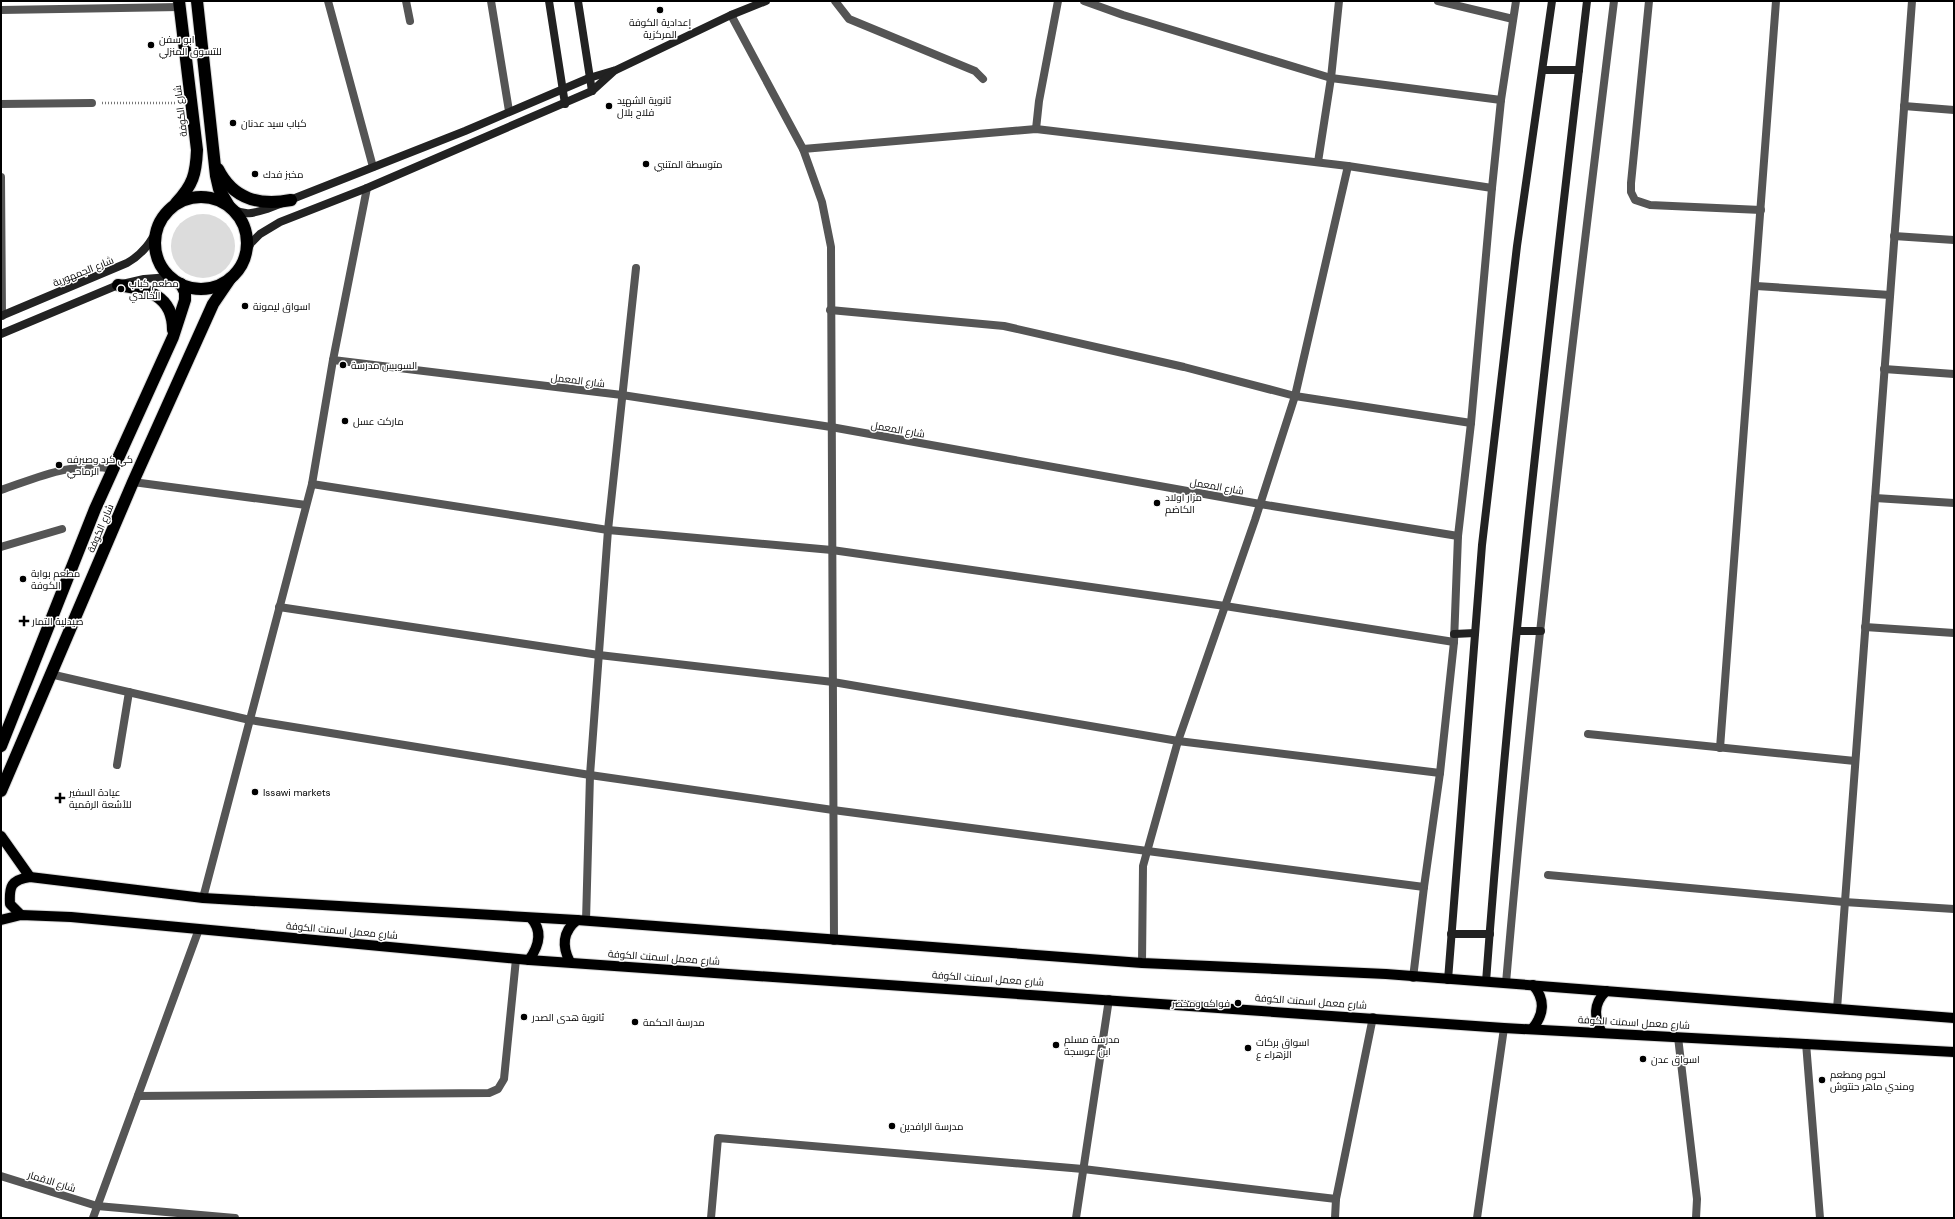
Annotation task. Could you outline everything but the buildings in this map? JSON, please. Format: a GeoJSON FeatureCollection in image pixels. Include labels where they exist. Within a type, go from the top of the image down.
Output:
{"type":"FeatureCollection","features":[{"type":"Feature","properties":{"kind":"highway"},"geometry":{"type":"LineString","coordinates":[[197,1],[213,157],[219,189],[245,229],[246,253],[240,267],[230,279],[215,287],[189,287],[180,284],[170,277],[160,262],[157,253],[156,235],[159,226],[169,210],[184,200],[203,197],[221,201],[231,208]]}},
{"type":"Feature","properties":{"kind":"highway","name":"شارع الكوفة"},"geometry":{"type":"LineString","coordinates":[[169,210],[192,183],[196,168],[197,150],[179,4]]}},
{"type":"Feature","properties":{"kind":"highway"},"geometry":{"type":"LineString","coordinates":[[213,157],[221,175],[228,184],[250,199],[264,203],[291,200]]}},
{"type":"Feature","properties":{"kind":"highway","name":"شارع الكوفة"},"geometry":{"type":"LineString","coordinates":[[1,791],[133,482],[213,304],[230,279]]}},
{"type":"Feature","properties":{"kind":"highway","name":"شارع الكوفة"},"geometry":{"type":"LineString","coordinates":[[1,746],[95,509],[173,337],[185,300],[185,292],[180,284]]}},
{"type":"Feature","properties":{"kind":"highway"},"geometry":{"type":"LineString","coordinates":[[118,285],[147,291],[164,302],[168,306],[173,317],[173,337]]}},
{"type":"Feature","properties":{"kind":"main road"},"geometry":{"type":"LineString","coordinates":[[1,836],[30,877]]}},
{"type":"Feature","properties":{"kind":"main road"},"geometry":{"type":"LineString","coordinates":[[21,915],[10,904],[10,887],[21,878],[30,877],[203,898],[581,921],[1142,963],[1386,974],[1413,978],[1486,982],[1954,1018]]}},
{"type":"Feature","properties":{"kind":"main road","name":"شارع معمل اسمنت الكوفة"},"geometry":{"type":"LineString","coordinates":[[1,920],[21,915],[71,916],[529,960],[1373,1017],[1504,1028],[1954,1052]]}},
{"type":"Feature","properties":{"kind":"main road"},"geometry":{"type":"LineString","coordinates":[[529,960],[538,944],[539,936],[538,928],[530,918]]}},
{"type":"Feature","properties":{"kind":"main road"},"geometry":{"type":"LineString","coordinates":[[570,962],[565,953],[565,937],[568,929],[581,921]]}},
{"type":"Feature","properties":{"kind":"main road"},"geometry":{"type":"LineString","coordinates":[[1532,1029],[1538,1022],[1542,1007],[1542,999],[1533,986]]}},
{"type":"Feature","properties":{"kind":"main road"},"geometry":{"type":"LineString","coordinates":[[1602,1033],[1597,1022],[1596,1006],[1599,999],[1606,991]]}},
{"type":"Feature","properties":{"kind":"street"},"geometry":{"type":"LineString","coordinates":[[328,1],[373,167]]}},
{"type":"Feature","properties":{"kind":"street"},"geometry":{"type":"LineString","coordinates":[[406,1],[410,21]]}},
{"type":"Feature","properties":{"kind":"street"},"geometry":{"type":"LineString","coordinates":[[491,1],[509,111]]}},
{"type":"Feature","properties":{"kind":"street"},"geometry":{"type":"LineString","coordinates":[[549,1],[561,90],[565,104]]}},
{"type":"Feature","properties":{"kind":"street"},"geometry":{"type":"LineString","coordinates":[[578,1],[592,91]]}},
{"type":"Feature","properties":{"kind":"street"},"geometry":{"type":"LineString","coordinates":[[231,208],[240,213],[249,214],[291,200],[465,131],[589,78],[616,70],[731,15],[766,1]]}},
{"type":"Feature","properties":{"kind":"street"},"geometry":{"type":"LineString","coordinates":[[835,1],[849,19],[976,71],[983,79]]}},
{"type":"Feature","properties":{"kind":"street"},"geometry":{"type":"LineString","coordinates":[[1036,129],[1039,101],[1058,1]]}},
{"type":"Feature","properties":{"kind":"street"},"geometry":{"type":"LineString","coordinates":[[1084,1],[1123,15],[1331,78],[1501,100]]}},
{"type":"Feature","properties":{"kind":"street"},"geometry":{"type":"LineString","coordinates":[[1318,162],[1331,78],[1339,1]]}},
{"type":"Feature","properties":{"kind":"street"},"geometry":{"type":"LineString","coordinates":[[1438,1],[1513,19]]}},
{"type":"Feature","properties":{"kind":"street"},"geometry":{"type":"LineString","coordinates":[[1413,978],[1440,773],[1454,638],[1458,536],[1471,423],[1492,188],[1501,100],[1516,1]]}},
{"type":"Feature","properties":{"kind":"street"},"geometry":{"type":"LineString","coordinates":[[1448,980],[1482,545],[1517,246],[1552,1]]}},
{"type":"Feature","properties":{"kind":"street"},"geometry":{"type":"LineString","coordinates":[[1486,982],[1494,869],[1551,304],[1587,1]]}},
{"type":"Feature","properties":{"kind":"street"},"geometry":{"type":"LineString","coordinates":[[1506,984],[1515,872],[1561,436],[1614,1]]}},
{"type":"Feature","properties":{"kind":"street"},"geometry":{"type":"LineString","coordinates":[[1649,1],[1631,183],[1631,192],[1635,200],[1650,205],[1761,210]]}},
{"type":"Feature","properties":{"kind":"street"},"geometry":{"type":"LineString","coordinates":[[1720,748],[1756,286],[1776,1]]}},
{"type":"Feature","properties":{"kind":"street"},"geometry":{"type":"LineString","coordinates":[[1837,1009],[1912,1]]}},
{"type":"Feature","properties":{"kind":"street"},"geometry":{"type":"LineString","coordinates":[[1,10],[179,4]]}},
{"type":"Feature","properties":{"kind":"street"},"geometry":{"type":"LineString","coordinates":[[731,15],[803,150],[822,202],[831,246],[830,310],[834,941]]}},
{"type":"Feature","properties":{"kind":"street"},"geometry":{"type":"LineString","coordinates":[[246,253],[251,243],[271,227],[565,104],[592,91],[616,70]]}},
{"type":"Feature","properties":{"kind":"street"},"geometry":{"type":"LineString","coordinates":[[1543,70],[1579,70]]}},
{"type":"Feature","properties":{"kind":"street"},"geometry":{"type":"LineString","coordinates":[[1,104],[92,103]]}},
{"type":"Feature","properties":{"kind":"street"},"geometry":{"type":"LineString","coordinates":[[1904,106],[1954,110]]}},
{"type":"Feature","properties":{"kind":"street"},"geometry":{"type":"LineString","coordinates":[[803,150],[1036,129],[1318,162],[1492,188]]}},
{"type":"Feature","properties":{"kind":"street"},"geometry":{"type":"LineString","coordinates":[[1142,963],[1143,866],[1178,741],[1260,504],[1295,396],[1348,166]]}},
{"type":"Feature","properties":{"kind":"street"},"geometry":{"type":"LineString","coordinates":[[1,177],[2,316]]}},
{"type":"Feature","properties":{"kind":"street"},"geometry":{"type":"LineString","coordinates":[[203,898],[312,484],[333,360],[367,188]]}},
{"type":"Feature","properties":{"kind":"street","name":"شارع الجمهورية"},"geometry":{"type":"LineString","coordinates":[[2,316],[127,263],[138,256],[146,248],[159,226]]}},
{"type":"Feature","properties":{"kind":"street"},"geometry":{"type":"LineString","coordinates":[[1894,236],[1954,240]]}},
{"type":"Feature","properties":{"kind":"street"},"geometry":{"type":"LineString","coordinates":[[581,921],[608,530],[636,268]]}},
{"type":"Feature","properties":{"kind":"street"},"geometry":{"type":"LineString","coordinates":[[1,334],[118,285],[144,279],[170,277]]}},
{"type":"Feature","properties":{"kind":"street"},"geometry":{"type":"LineString","coordinates":[[1756,286],[1890,295]]}},
{"type":"Feature","properties":{"kind":"street"},"geometry":{"type":"LineString","coordinates":[[830,310],[1004,326],[1184,367],[1295,396],[1471,423]]}},
{"type":"Feature","properties":{"kind":"street","name":"شارع المعمل"},"geometry":{"type":"LineString","coordinates":[[333,360],[622,396],[831,427],[1260,504],[1458,536]]}},
{"type":"Feature","properties":{"kind":"street"},"geometry":{"type":"LineString","coordinates":[[1884,369],[1954,374]]}},
{"type":"Feature","properties":{"kind":"street"},"geometry":{"type":"LineString","coordinates":[[1,490],[65,469],[81,466],[96,465],[114,469]]}},
{"type":"Feature","properties":{"kind":"street"},"geometry":{"type":"LineString","coordinates":[[133,482],[306,505]]}},
{"type":"Feature","properties":{"kind":"street"},"geometry":{"type":"LineString","coordinates":[[312,484],[608,530],[832,550],[1454,638],[1475,633]]}},
{"type":"Feature","properties":{"kind":"street"},"geometry":{"type":"LineString","coordinates":[[1875,498],[1954,503]]}},
{"type":"Feature","properties":{"kind":"street"},"geometry":{"type":"LineString","coordinates":[[1,547],[62,528]]}},
{"type":"Feature","properties":{"kind":"street"},"geometry":{"type":"LineString","coordinates":[[280,607],[599,655],[833,682],[1178,741],[1440,773]]}},
{"type":"Feature","properties":{"kind":"street"},"geometry":{"type":"LineString","coordinates":[[1865,627],[1954,633]]}},
{"type":"Feature","properties":{"kind":"street"},"geometry":{"type":"LineString","coordinates":[[1518,631],[1541,631]]}},
{"type":"Feature","properties":{"kind":"street"},"geometry":{"type":"LineString","coordinates":[[50,674],[250,720],[590,776],[834,810],[1424,887]]}},
{"type":"Feature","properties":{"kind":"street"},"geometry":{"type":"LineString","coordinates":[[117,765],[129,692]]}},
{"type":"Feature","properties":{"kind":"street"},"geometry":{"type":"LineString","coordinates":[[1588,734],[1855,761]]}},
{"type":"Feature","properties":{"kind":"street"},"geometry":{"type":"LineString","coordinates":[[1548,875],[1844,902],[1954,909]]}},
{"type":"Feature","properties":{"kind":"street"},"geometry":{"type":"LineString","coordinates":[[93,1218],[199,929]]}},
{"type":"Feature","properties":{"kind":"street"},"geometry":{"type":"LineString","coordinates":[[1451,934],[1490,934]]}},
{"type":"Feature","properties":{"kind":"street"},"geometry":{"type":"LineString","coordinates":[[138,1096],[489,1093],[498,1089],[504,1079],[516,959]]}},
{"type":"Feature","properties":{"kind":"street"},"geometry":{"type":"LineString","coordinates":[[1076,1218],[1110,999]]}},
{"type":"Feature","properties":{"kind":"street"},"geometry":{"type":"LineString","coordinates":[[1335,1218],[1336,1199],[1373,1017]]}},
{"type":"Feature","properties":{"kind":"street"},"geometry":{"type":"LineString","coordinates":[[1477,1218],[1504,1028]]}},
{"type":"Feature","properties":{"kind":"street"},"geometry":{"type":"LineString","coordinates":[[1678,1037],[1697,1199],[1696,1218]]}},
{"type":"Feature","properties":{"kind":"street"},"geometry":{"type":"LineString","coordinates":[[1806,1043],[1820,1218]]}},
{"type":"Feature","properties":{"kind":"street"},"geometry":{"type":"LineString","coordinates":[[711,1218],[718,1138],[1084,1169],[1336,1199]]}},
{"type":"Feature","properties":{"kind":"street","name":"شارع الاقمار"},"geometry":{"type":"LineString","coordinates":[[1,1176],[97,1206],[235,1218]]}},
{"type":"Feature","properties":{"kind":"path"},"geometry":{"type":"LineString","coordinates":[[92,103],[192,103]]}},
{"type":"Feature","properties":{"kind":"shaded area"},"geometry":{"type":"Polygon","coordinates":[[[197,214],[209,214],[226,223],[233,234],[235,246],[233,258],[226,269],[209,278],[197,278],[185,273],[176,264],[171,252],[171,240],[176,228],[185,219],[197,214]]]}},
{"type":"Feature","properties":{"kind":"place","name":"إعدادية الكوفة المركزية"},"geometry":{"type":"Point","coordinates":[660,10]}},
{"type":"Feature","properties":{"kind":"place","name":"ابو سفن للتسوق المنزلي"},"geometry":{"type":"Point","coordinates":[151,45]}},
{"type":"Feature","properties":{"kind":"place","name":"ثانوية الشهيد فلاح بلال"},"geometry":{"type":"Point","coordinates":[609,106]}},
{"type":"Feature","properties":{"kind":"place","name":"كباب سيد عدنان"},"geometry":{"type":"Point","coordinates":[233,123]}},
{"type":"Feature","properties":{"kind":"place","name":"متوسطة المتنبي"},"geometry":{"type":"Point","coordinates":[646,164]}},
{"type":"Feature","properties":{"kind":"place","name":"مخبز فدك"},"geometry":{"type":"Point","coordinates":[255,174]}},
{"type":"Feature","properties":{"kind":"place","name":"مطعم كباب الخالدي"},"geometry":{"type":"Point","coordinates":[121,289]}},
{"type":"Feature","properties":{"kind":"place","name":"اسواق ليمونة"},"geometry":{"type":"Point","coordinates":[245,306]}},
{"type":"Feature","properties":{"kind":"place","name":"السويس مدرسة"},"geometry":{"type":"Point","coordinates":[343,365]}},
{"type":"Feature","properties":{"kind":"place","name":"ماركت عسل"},"geometry":{"type":"Point","coordinates":[345,421]}},
{"type":"Feature","properties":{"kind":"place","name":"كي كرد وصيرفه الرماحي"},"geometry":{"type":"Point","coordinates":[59,465]}},
{"type":"Feature","properties":{"kind":"place","name":"مزار اولاد الكاضم"},"geometry":{"type":"Point","coordinates":[1157,503]}},
{"type":"Feature","properties":{"kind":"place","name":"مطعم بوابة الكوفة"},"geometry":{"type":"Point","coordinates":[23,579]}},
{"type":"Feature","properties":{"kind":"place","name":"صيدلية التمار"},"geometry":{"type":"Point","coordinates":[24,621]}},
{"type":"Feature","properties":{"kind":"place","name":"Issawi markets"},"geometry":{"type":"Point","coordinates":[255,792]}},
{"type":"Feature","properties":{"kind":"place","name":"عيادة السفير للأشعة الرقمية"},"geometry":{"type":"Point","coordinates":[60,798]}},
{"type":"Feature","properties":{"kind":"place","name":"فواكه ومخضر"},"geometry":{"type":"Point","coordinates":[1238,1003]}},
{"type":"Feature","properties":{"kind":"place","name":"ثانوية هدى الصدر"},"geometry":{"type":"Point","coordinates":[524,1017]}},
{"type":"Feature","properties":{"kind":"place","name":"مدرسة الحكمة"},"geometry":{"type":"Point","coordinates":[635,1022]}},
{"type":"Feature","properties":{"kind":"place","name":"مدرسة مسلم ابن عوسجة"},"geometry":{"type":"Point","coordinates":[1056,1045]}},
{"type":"Feature","properties":{"kind":"place","name":"اسواق بركات الزهراء ع"},"geometry":{"type":"Point","coordinates":[1248,1048]}},
{"type":"Feature","properties":{"kind":"place","name":"اسواق عدن"},"geometry":{"type":"Point","coordinates":[1643,1059]}},
{"type":"Feature","properties":{"kind":"place","name":"لحوم ومطعم ومندي ماهر حنتوش"},"geometry":{"type":"Point","coordinates":[1822,1080]}},
{"type":"Feature","properties":{"kind":"place","name":"مدرسة الرافدين"},"geometry":{"type":"Point","coordinates":[892,1126]}}]}
